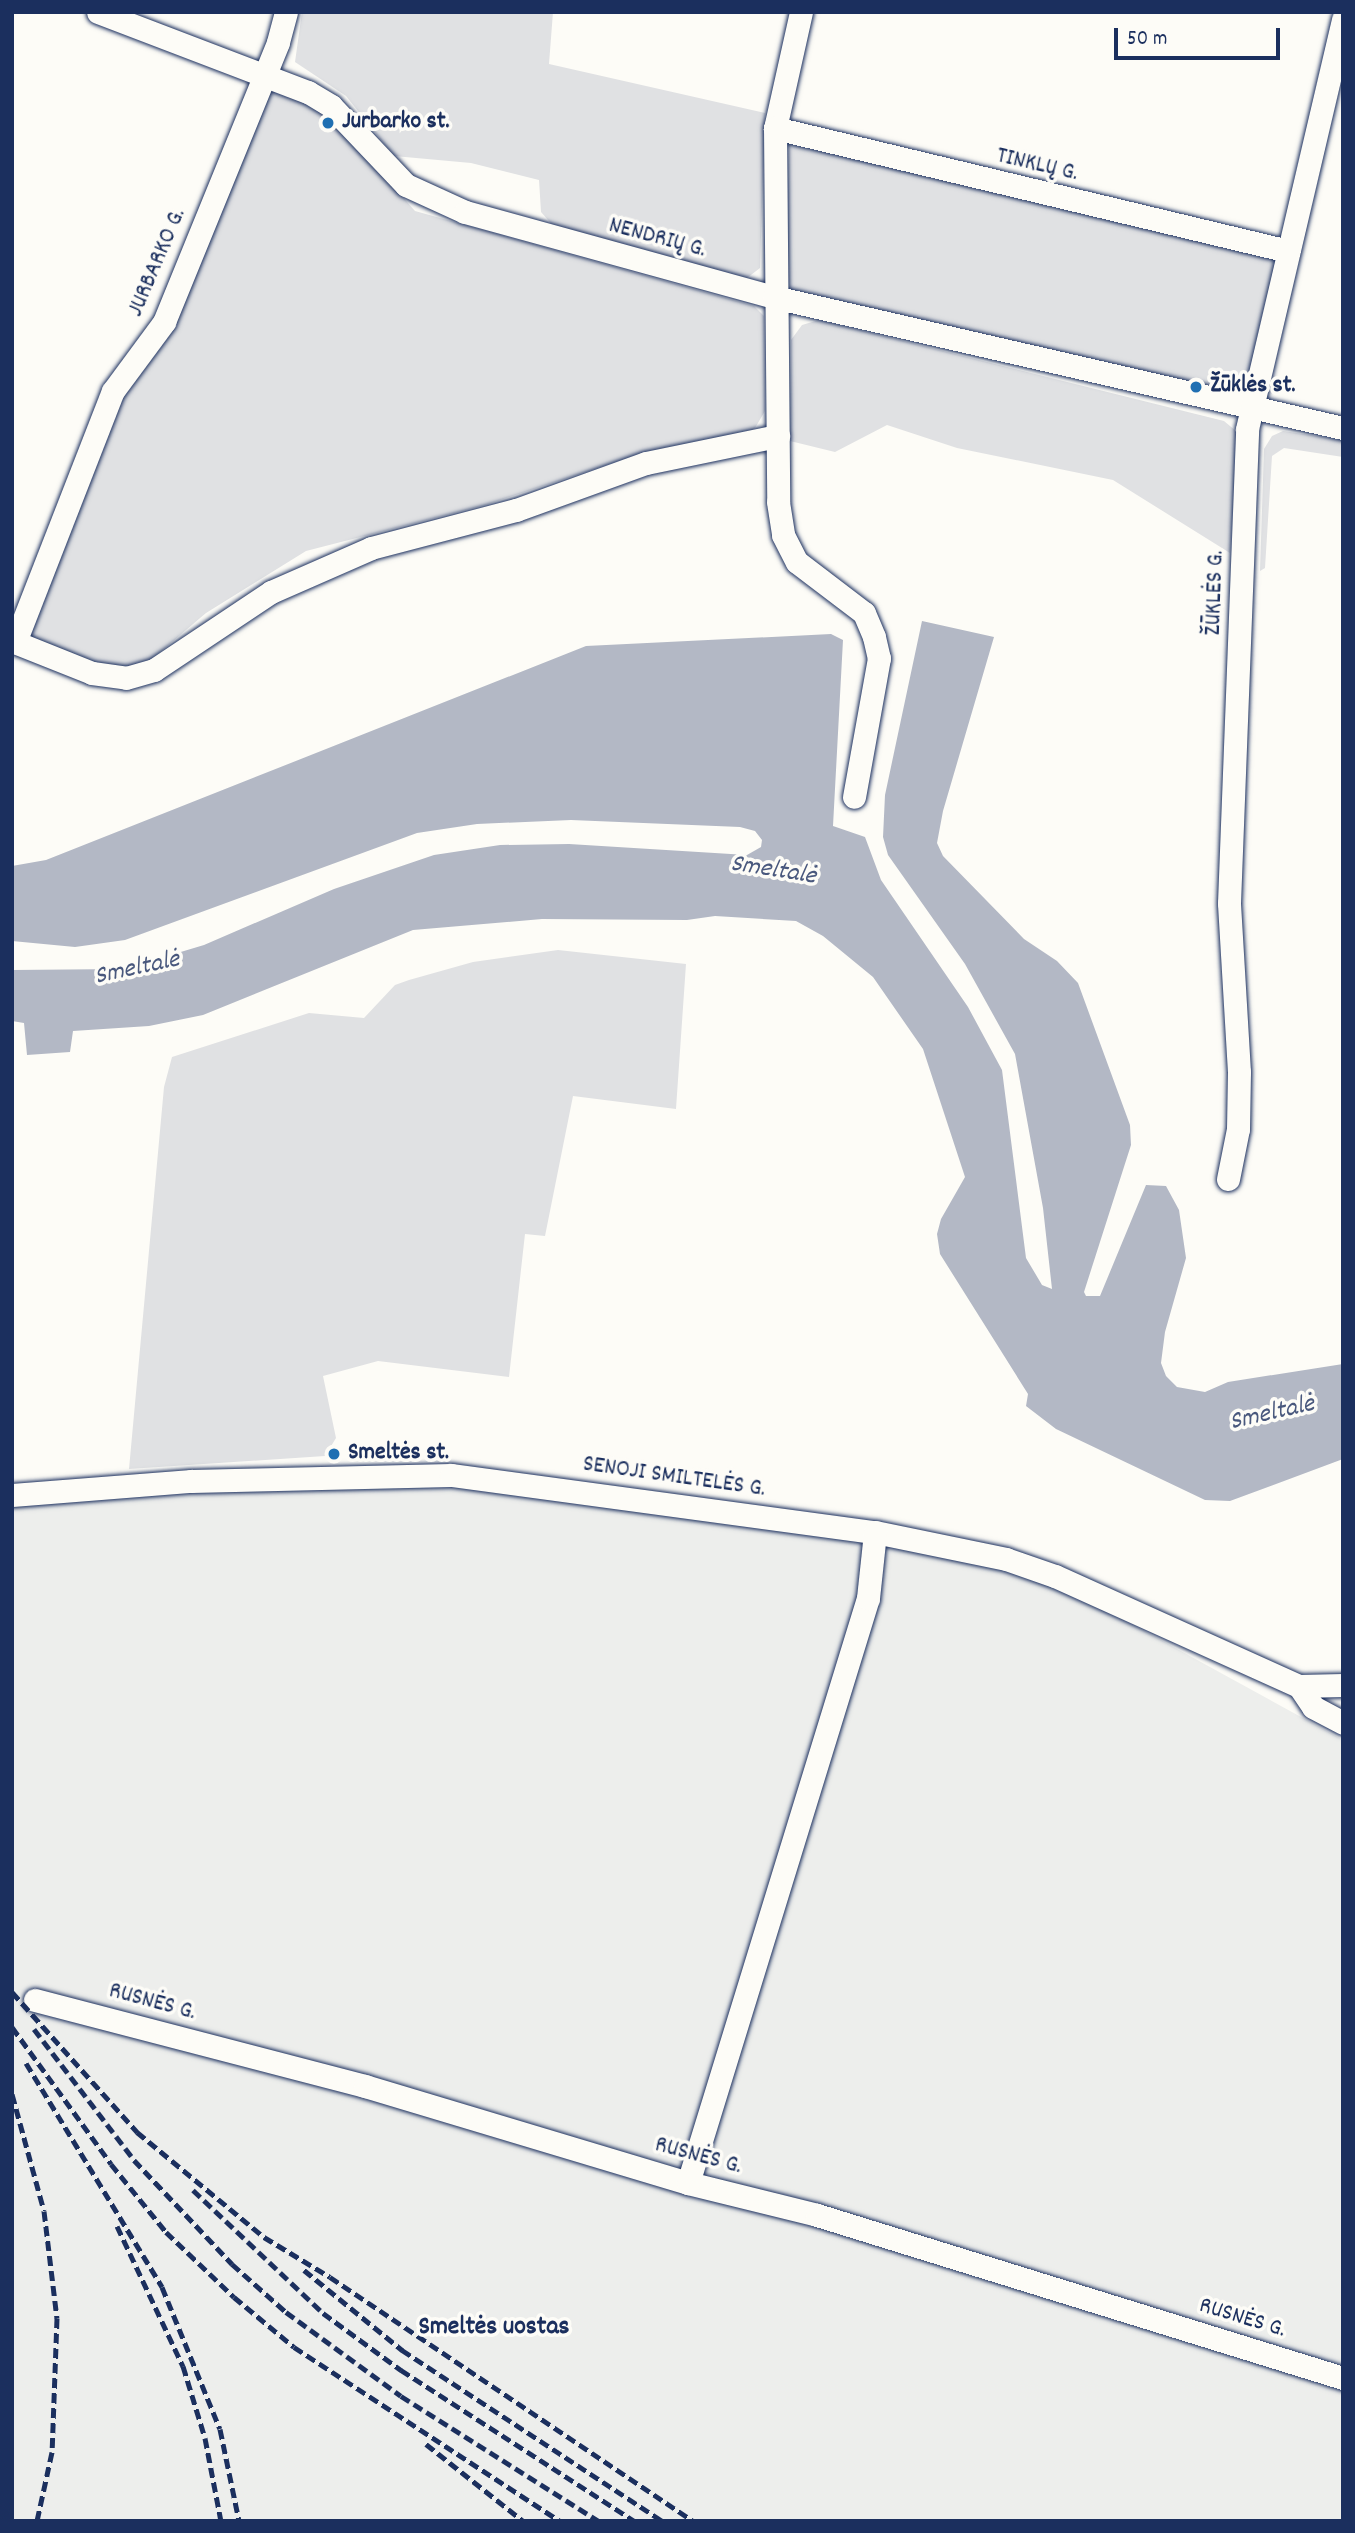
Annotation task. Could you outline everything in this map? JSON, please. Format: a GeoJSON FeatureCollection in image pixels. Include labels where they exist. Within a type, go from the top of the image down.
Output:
{"type":"FeatureCollection","features":[{"type":"Feature","properties":{"kind":"street","name":"NENDRIŲ G."},"geometry":{"type":"LineString","coordinates":[[98,12],[262,74],[331,106],[383,165],[431,200],[563,242],[774,297],[1251,411],[1343,429]]}},
{"type":"Feature","properties":{"kind":"street","name":"JURBARKO G."},"geometry":{"type":"LineString","coordinates":[[14,642],[113,391],[164,322],[262,74],[278,43],[286,12]]}},
{"type":"Feature","properties":{"kind":"street"},"geometry":{"type":"LineString","coordinates":[[801,12],[775,128],[774,297],[778,502],[783,535],[809,576],[864,613],[879,658],[854,797]]}},
{"type":"Feature","properties":{"kind":"street","name":"ŽŪKLĖS G."},"geometry":{"type":"LineString","coordinates":[[1228,1179],[1238,1129],[1239,1072],[1228,903],[1251,411],[1343,19]]}},
{"type":"Feature","properties":{"kind":"street","name":"TINKLŲ G."},"geometry":{"type":"LineString","coordinates":[[775,128],[1288,251]]}},
{"type":"Feature","properties":{"kind":"street"},"geometry":{"type":"LineString","coordinates":[[14,642],[92,673],[135,675],[153,670],[271,592],[371,548],[516,510],[646,463],[778,436]]}},
{"type":"Feature","properties":{"kind":"street","name":"SENOJI SMILTELĖS G."},"geometry":{"type":"LineString","coordinates":[[12,1495],[191,1480],[451,1475],[875,1532],[951,1545],[1055,1576],[1299,1686],[1343,1685]]}},
{"type":"Feature","properties":{"kind":"street"},"geometry":{"type":"LineString","coordinates":[[688,2183],[868,1598],[875,1532]]}},
{"type":"Feature","properties":{"kind":"street","name":"SENOJI SMILTELĖS G."},"geometry":{"type":"LineString","coordinates":[[1299,1686],[1313,1707],[1343,1723]]}},
{"type":"Feature","properties":{"kind":"street","name":"RUSNĖS G."},"geometry":{"type":"LineString","coordinates":[[35,2000],[365,2086],[688,2183],[830,2219],[1343,2378]]}},
{"type":"Feature","properties":{"kind":"shaded area"},"geometry":{"type":"Polygon","coordinates":[[[302,12],[553,12],[549,64],[765,113],[760,268],[747,278],[555,228],[541,212],[539,180],[471,163],[394,156],[346,96],[295,62],[302,12]]]}},
{"type":"Feature","properties":{"kind":"shaded area"},"geometry":{"type":"Polygon","coordinates":[[[272,91],[314,106],[335,120],[415,211],[754,306],[764,316],[765,411],[755,428],[744,435],[637,455],[485,505],[306,551],[206,613],[139,670],[96,668],[25,639],[125,389],[262,97],[272,91]]]}},
{"type":"Feature","properties":{"kind":"shaded area"},"geometry":{"type":"Polygon","coordinates":[[[789,144],[1267,253],[1278,260],[1249,379],[1233,394],[792,290],[786,280],[789,144]]]}},
{"type":"Feature","properties":{"kind":"shaded area"},"geometry":{"type":"Polygon","coordinates":[[[819,320],[1224,421],[1236,431],[1237,446],[1230,553],[1113,480],[957,448],[887,425],[835,452],[790,441],[791,340],[802,325],[819,320]]]}},
{"type":"Feature","properties":{"kind":"shaded area"},"geometry":{"type":"Polygon","coordinates":[[[1283,431],[1343,440],[1343,457],[1284,448],[1272,456],[1265,568],[1260,571],[1264,449],[1272,436],[1283,431]]]}},
{"type":"Feature","properties":{"kind":"shaded area"},"geometry":{"type":"Polygon","coordinates":[[[558,950],[686,964],[676,1109],[573,1096],[545,1236],[525,1234],[509,1377],[378,1361],[323,1376],[336,1438],[325,1456],[129,1469],[164,1087],[172,1057],[309,1013],[364,1018],[395,985],[409,980],[473,962],[558,950]]]}},
{"type":"Feature","properties":{"kind":"shaded area"},"geometry":{"type":"Polygon","coordinates":[[[449,1484],[828,1534],[1001,1568],[1086,1599],[1343,1740],[1343,2521],[12,2521],[12,1504],[188,1490],[449,1484]]]}},
{"type":"Feature","properties":{"kind":"water","name":"Smeltalė"},"geometry":{"type":"Polygon","coordinates":[[[922,621],[994,637],[943,811],[937,843],[943,856],[1024,939],[1057,961],[1078,983],[1130,1125],[1131,1145],[1084,1292],[1086,1296],[1100,1296],[1146,1185],[1166,1186],[1179,1210],[1186,1258],[1165,1332],[1161,1363],[1166,1376],[1177,1387],[1205,1392],[1228,1382],[1343,1364],[1343,1459],[1230,1501],[1205,1500],[1056,1429],[1026,1406],[1028,1394],[940,1254],[937,1234],[941,1219],[965,1177],[923,1049],[873,977],[823,936],[796,921],[715,916],[687,920],[542,919],[413,930],[203,1015],[149,1026],[73,1031],[70,1052],[27,1055],[24,1023],[12,1021],[12,970],[124,969],[204,945],[334,889],[434,855],[500,845],[569,844],[747,855],[761,847],[762,840],[755,831],[740,827],[571,820],[477,824],[417,833],[125,940],[75,947],[12,941],[12,866],[46,860],[586,646],[831,634],[843,640],[833,826],[865,837],[881,880],[968,1007],[1002,1070],[1026,1258],[1042,1285],[1052,1289],[1043,1208],[1015,1054],[965,964],[888,855],[883,837],[885,795],[922,621]]]}},
{"type":"Feature","properties":{"kind":"railway"},"geometry":{"type":"LineString","coordinates":[[12,1992],[137,2132],[264,2237],[330,2277],[693,2521]]}},
{"type":"Feature","properties":{"kind":"railway"},"geometry":{"type":"LineString","coordinates":[[12,2027],[111,2164],[166,2232],[234,2297],[294,2347],[560,2521]]}},
{"type":"Feature","properties":{"kind":"railway"},"geometry":{"type":"LineString","coordinates":[[34,2029],[134,2160],[232,2264],[286,2312],[401,2396],[599,2521]]}},
{"type":"Feature","properties":{"kind":"railway"},"geometry":{"type":"LineString","coordinates":[[26,2063],[162,2287],[220,2429],[239,2521]]}},
{"type":"Feature","properties":{"kind":"railway"},"geometry":{"type":"LineString","coordinates":[[12,2094],[44,2211],[57,2318],[52,2452],[37,2521]]}},
{"type":"Feature","properties":{"kind":"railway"},"geometry":{"type":"LineString","coordinates":[[193,2190],[323,2313],[401,2370],[634,2521]]}},
{"type":"Feature","properties":{"kind":"railway"},"geometry":{"type":"LineString","coordinates":[[117,2226],[183,2366],[205,2438],[221,2521]]}},
{"type":"Feature","properties":{"kind":"railway"},"geometry":{"type":"LineString","coordinates":[[304,2270],[402,2350],[662,2521]]}},
{"type":"Feature","properties":{"kind":"railway"},"geometry":{"type":"LineString","coordinates":[[426,2444],[523,2521]]}},
{"type":"Feature","properties":{"kind":"place","name":"Jurbarko st."},"geometry":{"type":"Point","coordinates":[328,123]}},
{"type":"Feature","properties":{"kind":"place","name":"Žūklės st."},"geometry":{"type":"Point","coordinates":[1196,387]}},
{"type":"Feature","properties":{"kind":"place","name":"Smeltės st."},"geometry":{"type":"Point","coordinates":[334,1454]}},
{"type":"Feature","properties":{"kind":"district","name":"Smeltės uostas"},"geometry":{"type":"Point","coordinates":[494,2328]}}]}
